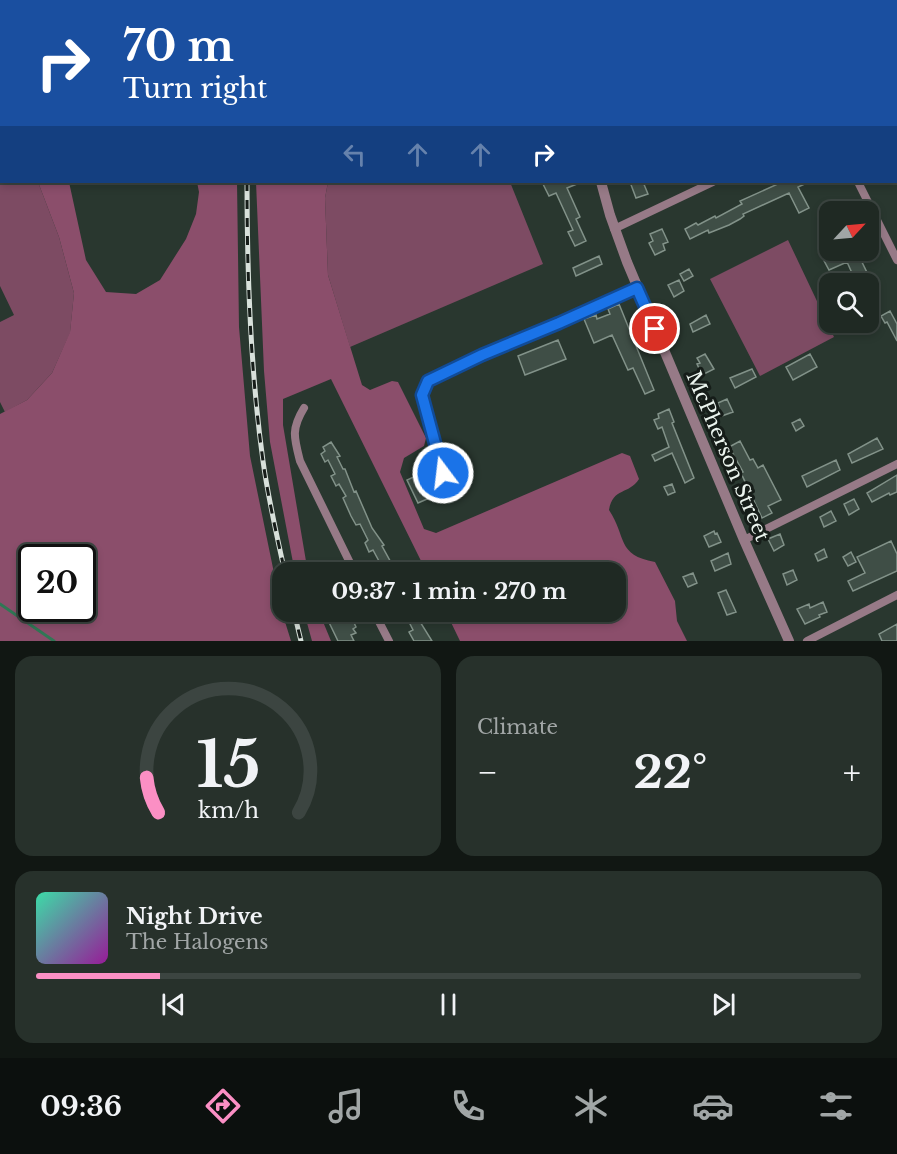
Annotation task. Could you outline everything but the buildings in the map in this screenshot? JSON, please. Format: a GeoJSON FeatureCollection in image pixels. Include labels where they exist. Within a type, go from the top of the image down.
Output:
{"type":"FeatureCollection","features":[{"type":"Feature","properties":{"kind":"street","name":"McPherson Street"},"geometry":{"type":"LineString","coordinates":[[601,183],[614,230],[637,288],[789,641]]}},
{"type":"Feature","properties":{"kind":"street"},"geometry":{"type":"LineString","coordinates":[[614,230],[711,183]]}},
{"type":"Feature","properties":{"kind":"street"},"geometry":{"type":"LineString","coordinates":[[858,183],[897,260]]}},
{"type":"Feature","properties":{"kind":"street"},"geometry":{"type":"LineString","coordinates":[[304,408],[294,428],[300,460],[350,562]]}},
{"type":"Feature","properties":{"kind":"street"},"geometry":{"type":"LineString","coordinates":[[744,540],[897,464]]}},
{"type":"Feature","properties":{"kind":"street"},"geometry":{"type":"LineString","coordinates":[[807,641],[897,595]]}},
{"type":"Feature","properties":{"kind":"street"},"geometry":{"type":"LineString","coordinates":[[379,622],[389,641]]}},
{"type":"Feature","properties":{"kind":"lane"},"geometry":{"type":"LineString","coordinates":[[447,488],[422,395],[428,381],[482,355],[637,288]]}},
{"type":"Feature","properties":{"kind":"shaded area"},"geometry":{"type":"Polygon","coordinates":[[[0,183],[38,183],[59,237],[74,293],[70,333],[52,373],[27,400],[5,412],[0,402],[0,322],[14,315],[0,286],[0,183]]]}},
{"type":"Feature","properties":{"kind":"shaded area"},"geometry":{"type":"Polygon","coordinates":[[[38,183],[69,183],[86,260],[106,292],[136,294],[160,280],[186,239],[196,214],[199,192],[197,183],[237,183],[239,327],[250,456],[272,563],[272,622],[285,622],[291,641],[0,641],[0,414],[27,400],[52,373],[70,332],[74,293],[59,237],[38,183]]]}},
{"type":"Feature","properties":{"kind":"shaded area"},"geometry":{"type":"Polygon","coordinates":[[[256,183],[328,183],[325,198],[328,275],[362,385],[370,390],[392,381],[398,382],[426,438],[424,446],[404,458],[400,472],[424,529],[436,533],[622,453],[630,456],[639,479],[614,498],[609,510],[628,550],[643,559],[655,562],[675,601],[677,621],[687,641],[460,641],[451,622],[626,622],[626,562],[422,562],[331,379],[283,399],[283,425],[306,562],[293,562],[270,442],[264,371],[256,183]]]}},
{"type":"Feature","properties":{"kind":"shaded area"},"geometry":{"type":"Polygon","coordinates":[[[328,183],[510,183],[543,264],[350,347],[328,275],[325,198],[328,183]]]}},
{"type":"Feature","properties":{"kind":"shaded area"},"geometry":{"type":"Polygon","coordinates":[[[788,240],[819,305],[819,333],[832,333],[834,337],[760,376],[710,279],[788,240]]]}},
{"type":"Feature","properties":{"kind":"shaded area"},"geometry":{"type":"Polygon","coordinates":[[[307,622],[323,622],[331,641],[312,641],[307,622]]]}},
{"type":"Feature","properties":{"kind":"waterway"},"geometry":{"type":"LineString","coordinates":[[0,604],[54,641]]}},
{"type":"Feature","properties":{"kind":"railway"},"geometry":{"type":"LineString","coordinates":[[247,183],[249,287],[255,391],[265,475],[283,562]]}},
{"type":"Feature","properties":{"kind":"railway"},"geometry":{"type":"LineString","coordinates":[[296,622],[301,641]]}},
{"type":"Feature","properties":{"kind":"route"},"geometry":{"type":"LineString","coordinates":[[443,473],[422,395],[428,381],[482,355],[637,288],[655,329]]}}]}
